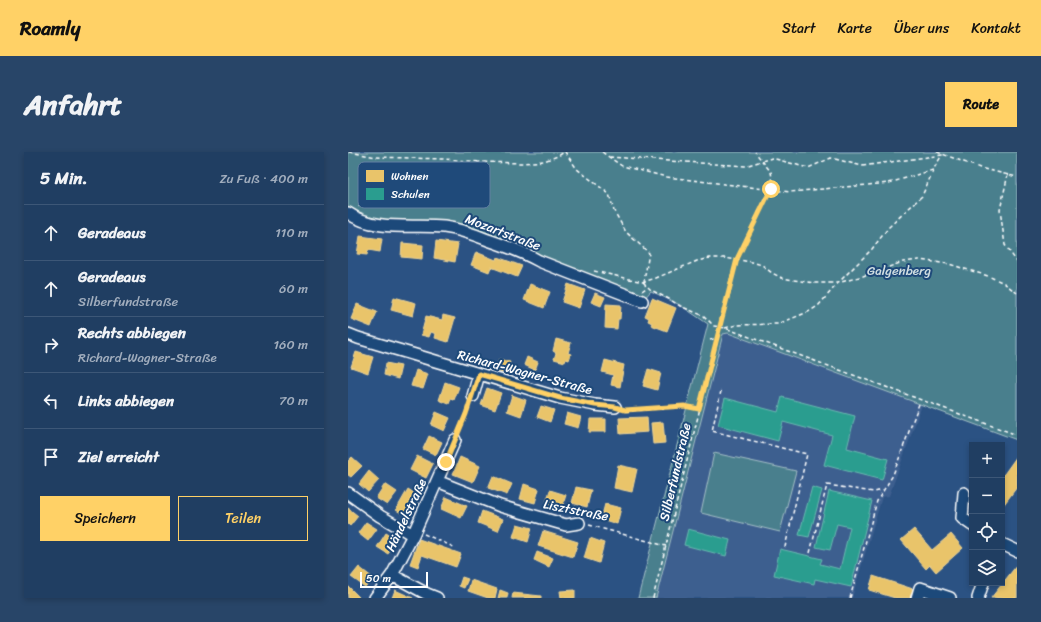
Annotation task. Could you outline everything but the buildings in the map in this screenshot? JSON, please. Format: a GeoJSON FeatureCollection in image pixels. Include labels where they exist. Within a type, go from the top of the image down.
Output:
{"type":"FeatureCollection","features":[{"type":"Feature","properties":{"kind":"street","name":"Mozartstraße"},"geometry":{"type":"LineString","coordinates":[[348,213],[353,217],[370,222],[403,227],[444,227],[461,230],[524,252],[539,261],[642,301]]}},
{"type":"Feature","properties":{"kind":"street","name":"Richard-Wagner-Straße"},"geometry":{"type":"LineString","coordinates":[[348,334],[365,341],[560,398],[595,405],[615,407]]}},
{"type":"Feature","properties":{"kind":"street"},"geometry":{"type":"LineString","coordinates":[[473,396],[479,374]]}},
{"type":"Feature","properties":{"kind":"street","name":"Händelstraße"},"geometry":{"type":"LineString","coordinates":[[375,598],[392,575],[414,533],[455,440]]}},
{"type":"Feature","properties":{"kind":"street","name":"Lisztstraße"},"geometry":{"type":"LineString","coordinates":[[437,482],[500,506],[566,525],[579,523]]}},
{"type":"Feature","properties":{"kind":"street"},"geometry":{"type":"LineString","coordinates":[[348,493],[380,516],[414,533]]}},
{"type":"Feature","properties":{"kind":"street"},"geometry":{"type":"LineString","coordinates":[[964,493],[962,518],[969,523]]}},
{"type":"Feature","properties":{"kind":"street"},"geometry":{"type":"LineString","coordinates":[[1005,545],[1017,551]]}},
{"type":"Feature","properties":{"kind":"street"},"geometry":{"type":"LineString","coordinates":[[392,575],[437,598]]}},
{"type":"Feature","properties":{"kind":"street"},"geometry":{"type":"LineString","coordinates":[[978,598],[982,586]]}},
{"type":"Feature","properties":{"kind":"street"},"geometry":{"type":"LineString","coordinates":[[917,598],[920,588],[950,598]]}},
{"type":"Feature","properties":{"kind":"path"},"geometry":{"type":"LineString","coordinates":[[349,152],[376,157],[480,162]]}},
{"type":"Feature","properties":{"kind":"path"},"geometry":{"type":"LineString","coordinates":[[490,162],[523,163],[544,161],[564,152],[577,169],[609,194],[614,211],[626,232],[648,253],[643,282]]}},
{"type":"Feature","properties":{"kind":"path"},"geometry":{"type":"LineString","coordinates":[[602,152],[622,166],[667,177],[790,192],[889,182],[933,170]]}},
{"type":"Feature","properties":{"kind":"path"},"geometry":{"type":"LineString","coordinates":[[755,152],[763,160],[771,172],[773,183],[771,189]]}},
{"type":"Feature","properties":{"kind":"path"},"geometry":{"type":"LineString","coordinates":[[937,152],[980,168],[1017,177]]}},
{"type":"Feature","properties":{"kind":"path"},"geometry":{"type":"LineString","coordinates":[[610,157],[745,166],[772,158],[808,168],[831,158],[862,166],[942,153]]}},
{"type":"Feature","properties":{"kind":"path"},"geometry":{"type":"LineString","coordinates":[[725,328],[737,325],[778,324],[808,312],[818,306],[838,283],[872,249],[889,227],[922,196],[942,153]]}},
{"type":"Feature","properties":{"kind":"path"},"geometry":{"type":"LineString","coordinates":[[1008,174],[1000,210],[1005,245],[1017,262]]}},
{"type":"Feature","properties":{"kind":"path","name":"Silberfundstraße"},"geometry":{"type":"LineString","coordinates":[[653,598],[737,259],[771,189]]}},
{"type":"Feature","properties":{"kind":"path"},"geometry":{"type":"LineString","coordinates":[[589,270],[643,282],[697,261],[710,258],[737,259],[762,265],[772,273],[782,278],[815,283],[838,283],[903,262],[919,260],[949,264],[988,276],[1004,283],[1017,293]]}},
{"type":"Feature","properties":{"kind":"path"},"geometry":{"type":"LineString","coordinates":[[643,282],[651,290],[680,306],[704,316],[714,326],[725,328],[1017,435]]}},
{"type":"Feature","properties":{"kind":"path"},"geometry":{"type":"LineString","coordinates":[[710,340],[717,338]]}},
{"type":"Feature","properties":{"kind":"path"},"geometry":{"type":"LineString","coordinates":[[721,392],[712,432],[807,454],[785,547]]}},
{"type":"Feature","properties":{"kind":"path"},"geometry":{"type":"LineString","coordinates":[[455,440],[473,396]]}},
{"type":"Feature","properties":{"kind":"path"},"geometry":{"type":"LineString","coordinates":[[850,598],[877,501],[893,475],[919,404]]}},
{"type":"Feature","properties":{"kind":"path"},"geometry":{"type":"LineString","coordinates":[[615,407],[625,410],[684,406],[699,409]]}},
{"type":"Feature","properties":{"kind":"path"},"geometry":{"type":"LineString","coordinates":[[810,553],[827,485],[874,492],[883,489]]}},
{"type":"Feature","properties":{"kind":"path","name":"Lisztstraße"},"geometry":{"type":"LineString","coordinates":[[579,523],[666,546]]}},
{"type":"Feature","properties":{"kind":"path"},"geometry":{"type":"LineString","coordinates":[[414,533],[456,548]]}},
{"type":"Feature","properties":{"kind":"shaded area"},"geometry":{"type":"Polygon","coordinates":[[[728,333],[922,405],[889,496],[882,497],[852,598],[656,598],[723,334],[728,333]]]}},
{"type":"Feature","properties":{"kind":"green space","name":"Galgenberg"},"geometry":{"type":"Polygon","coordinates":[[[348,152],[1017,152],[1017,440],[728,333],[723,334],[656,598],[638,598],[708,324],[680,305],[651,291],[642,301],[461,230],[403,227],[348,213],[348,152]]]}},
{"type":"Feature","properties":{"kind":"green space"},"geometry":{"type":"Polygon","coordinates":[[[714,453],[796,471],[780,532],[701,513],[714,453]]]}},
{"type":"Feature","properties":{"kind":"route"},"geometry":{"type":"LineString","coordinates":[[446,462],[473,396],[479,374],[579,403],[615,407],[625,410],[684,406],[699,409],[737,259],[771,189]]}}]}
